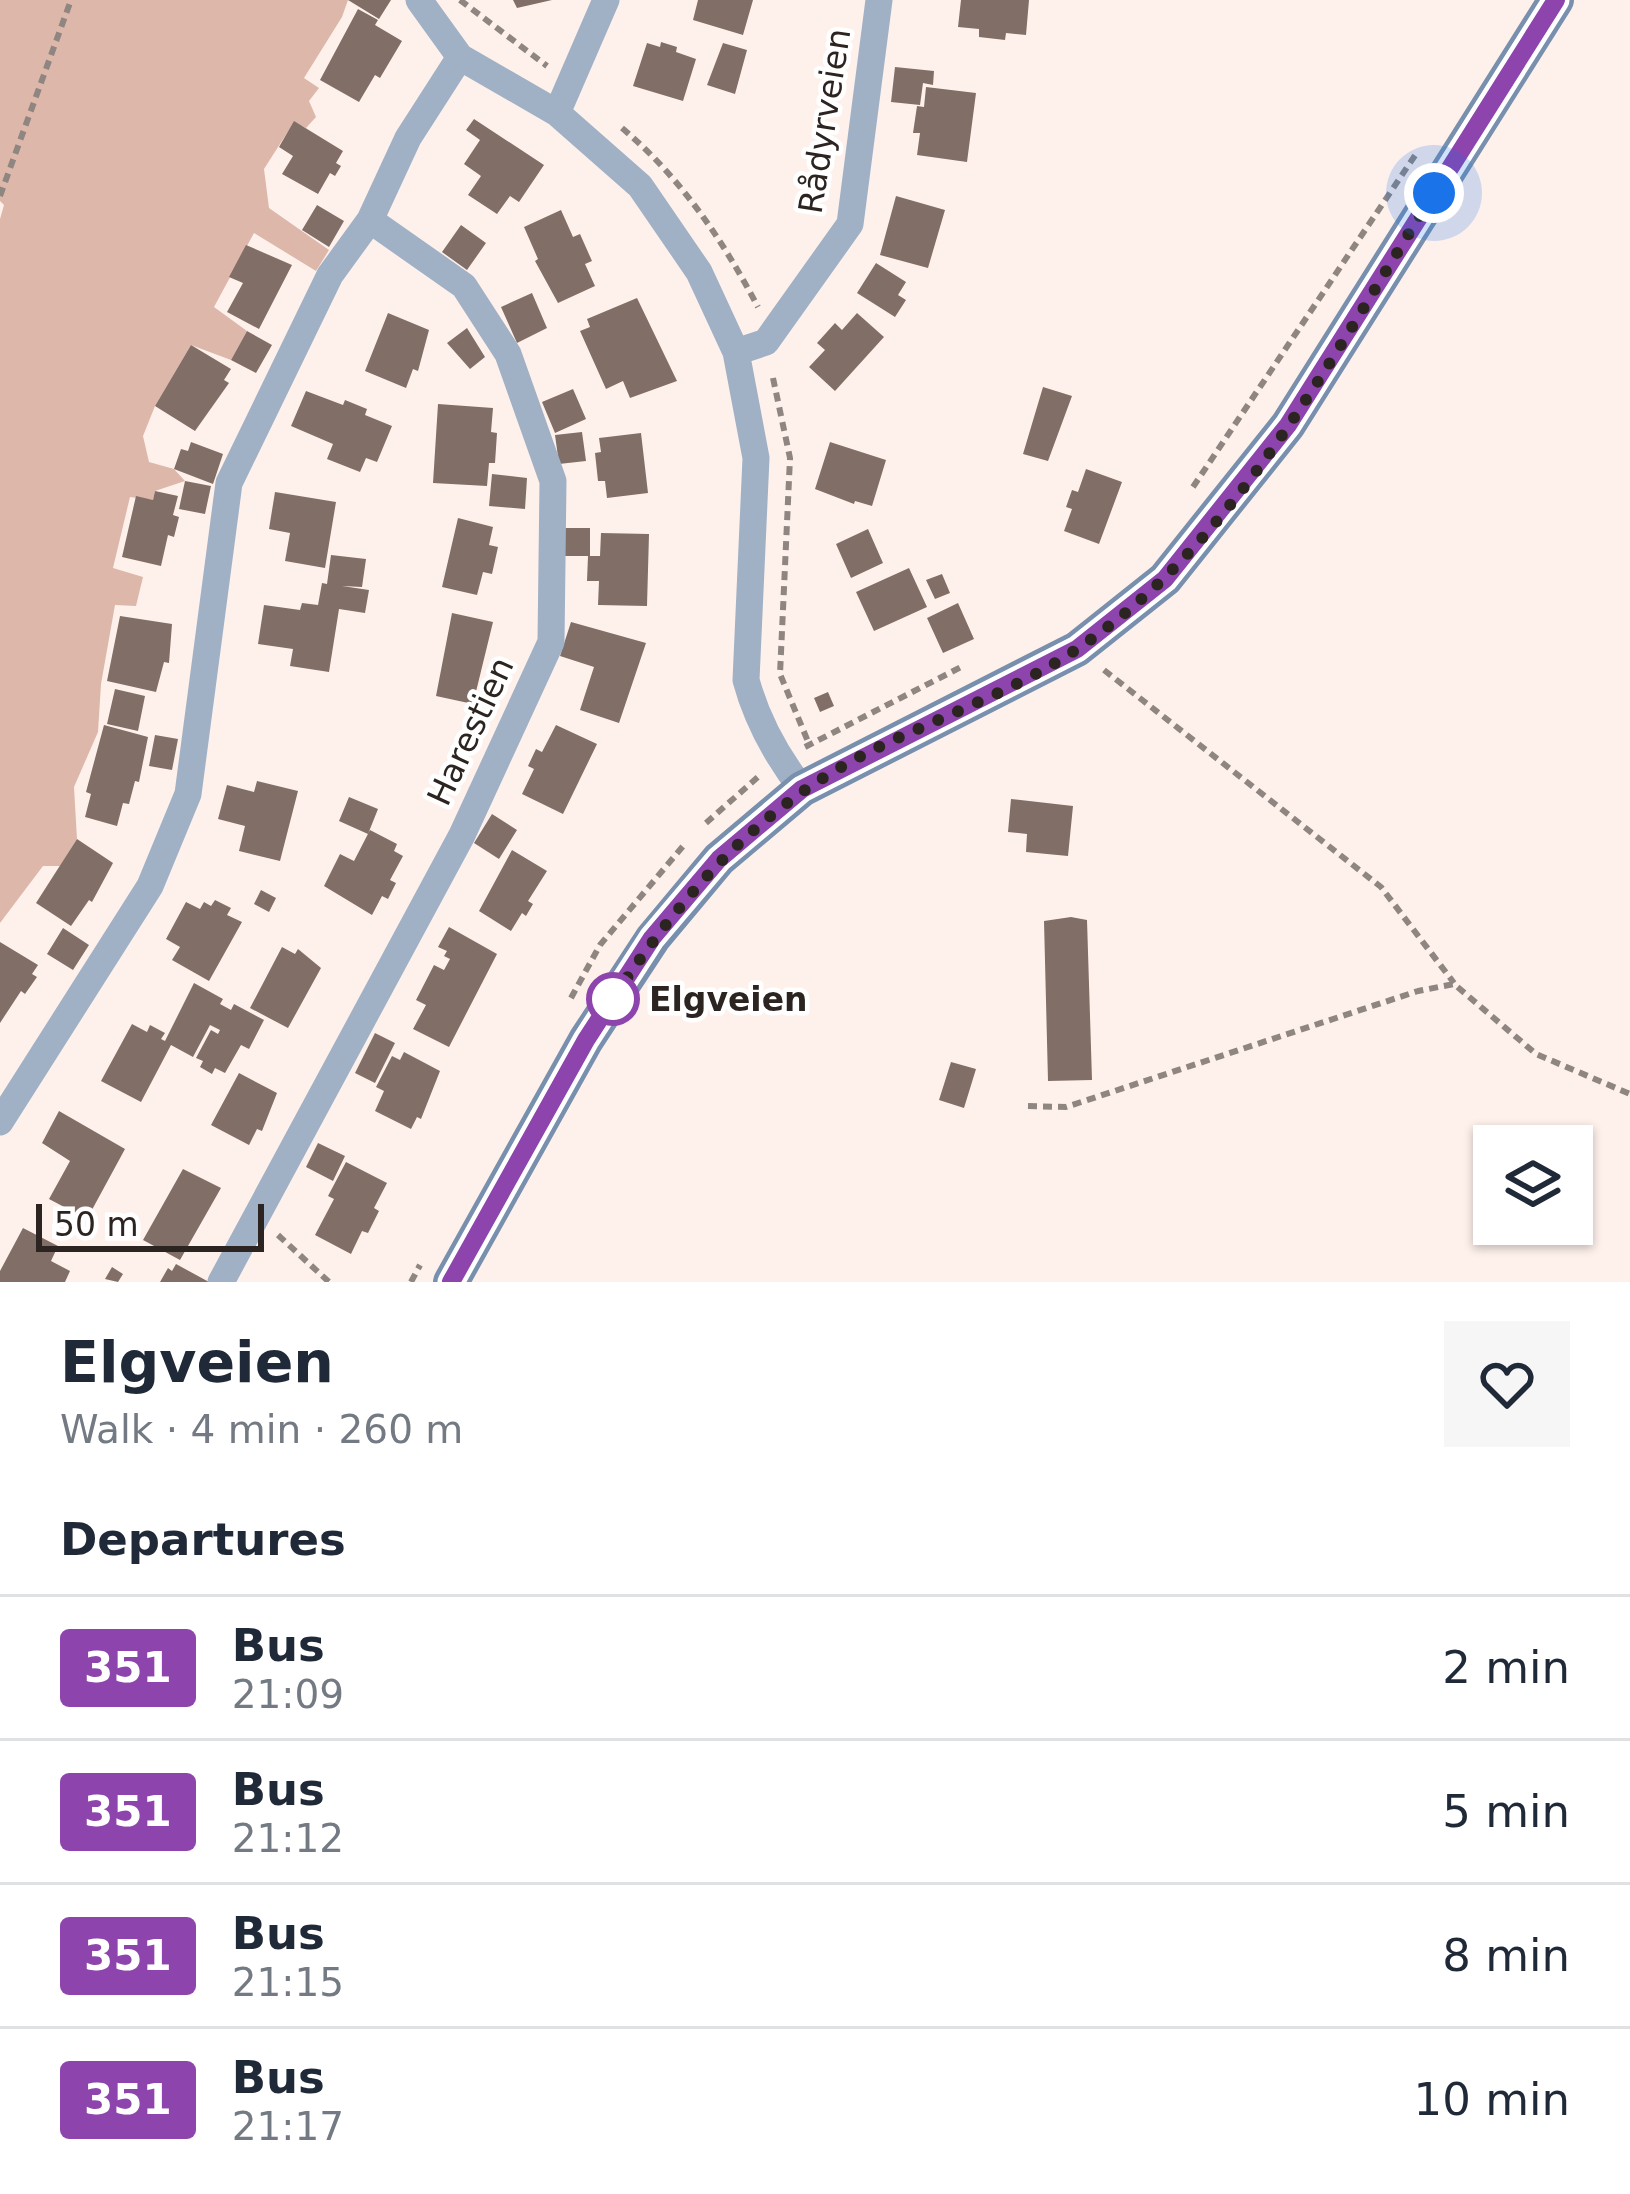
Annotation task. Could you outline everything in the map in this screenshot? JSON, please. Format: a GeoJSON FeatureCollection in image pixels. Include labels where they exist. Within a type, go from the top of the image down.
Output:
{"type":"FeatureCollection","features":[{"type":"Feature","properties":{"kind":"street"},"geometry":{"type":"LineString","coordinates":[[419,0],[460,57],[557,113],[640,186],[699,272],[736,352],[756,458],[746,680],[755,714],[792,775]]}},
{"type":"Feature","properties":{"kind":"street"},"geometry":{"type":"LineString","coordinates":[[557,113],[606,0]]}},
{"type":"Feature","properties":{"kind":"street","name":"Rådyrveien"},"geometry":{"type":"LineString","coordinates":[[736,352],[766,342],[850,224],[879,0]]}},
{"type":"Feature","properties":{"kind":"street"},"geometry":{"type":"LineString","coordinates":[[436,1272],[652,938],[792,775],[1077,649],[1165,579],[1288,425],[1556,0]]}},
{"type":"Feature","properties":{"kind":"street"},"geometry":{"type":"LineString","coordinates":[[0,1122],[150,886],[188,794],[229,483],[330,275],[370,220],[408,138],[460,57]]}},
{"type":"Feature","properties":{"kind":"street","name":"Harestien"},"geometry":{"type":"LineString","coordinates":[[221,1282],[462,835],[551,642],[553,481],[508,354],[464,286],[370,220]]}},
{"type":"Feature","properties":{"kind":"path"},"geometry":{"type":"LineString","coordinates":[[0,196],[71,0]]}},
{"type":"Feature","properties":{"kind":"path"},"geometry":{"type":"LineString","coordinates":[[1184,499],[1416,154]]}},
{"type":"Feature","properties":{"kind":"path"},"geometry":{"type":"LineString","coordinates":[[1077,649],[1381,887],[1454,984],[1536,1054],[1630,1094]]}},
{"type":"Feature","properties":{"kind":"path"},"geometry":{"type":"LineString","coordinates":[[567,1005],[600,945],[664,864],[743,786],[792,775],[980,658]]}},
{"type":"Feature","properties":{"kind":"path"},"geometry":{"type":"LineString","coordinates":[[1028,1106],[1066,1107],[1418,991],[1454,984]]}},
{"type":"Feature","properties":{"kind":"path"},"geometry":{"type":"LineString","coordinates":[[257,1216],[328,1282]]}},
{"type":"Feature","properties":{"kind":"path"},"geometry":{"type":"LineString","coordinates":[[411,1282],[436,1272]]}},
{"type":"Feature","properties":{"kind":"shaded area"},"geometry":{"type":"Polygon","coordinates":[[[0,0],[348,0],[304,78],[319,88],[309,101],[316,117],[306,128],[294,122],[264,169],[269,208],[329,250],[316,271],[254,233],[214,307],[247,331],[231,360],[191,345],[155,406],[143,436],[149,462],[174,469],[185,481],[155,491],[153,500],[130,497],[113,568],[143,577],[136,606],[115,605],[98,732],[74,787],[77,839],[60,866],[43,866],[0,923],[0,219],[4,205],[0,201],[0,0]]]}},
{"type":"Feature","properties":{"kind":"building"},"geometry":{"type":"Polygon","coordinates":[[[348,0],[391,0],[379,19],[348,0]]]}},
{"type":"Feature","properties":{"kind":"building"},"geometry":{"type":"Polygon","coordinates":[[[513,0],[552,0],[517,8],[513,0]]]}},
{"type":"Feature","properties":{"kind":"building"},"geometry":{"type":"Polygon","coordinates":[[[698,0],[753,0],[743,35],[693,20],[698,0]]]}},
{"type":"Feature","properties":{"kind":"building"},"geometry":{"type":"Polygon","coordinates":[[[961,0],[1029,0],[1026,35],[1006,33],[1005,40],[979,37],[979,29],[958,27],[961,0]]]}},
{"type":"Feature","properties":{"kind":"building"},"geometry":{"type":"Polygon","coordinates":[[[358,9],[402,41],[359,102],[320,80],[358,9]]]}},
{"type":"Feature","properties":{"kind":"building"},"geometry":{"type":"Polygon","coordinates":[[[661,42],[696,59],[683,101],[633,86],[647,43],[660,47],[661,42]]]}},
{"type":"Feature","properties":{"kind":"building"},"geometry":{"type":"Polygon","coordinates":[[[723,43],[747,50],[735,94],[707,85],[723,43]]]}},
{"type":"Feature","properties":{"kind":"building"},"geometry":{"type":"Polygon","coordinates":[[[895,67],[934,71],[933,85],[923,83],[920,105],[891,102],[895,67]]]}},
{"type":"Feature","properties":{"kind":"building"},"geometry":{"type":"Polygon","coordinates":[[[926,87],[976,93],[967,162],[917,155],[920,133],[913,133],[926,87]]]}},
{"type":"Feature","properties":{"kind":"building"},"geometry":{"type":"Polygon","coordinates":[[[474,119],[544,165],[519,202],[510,196],[497,214],[468,195],[481,176],[464,164],[480,140],[466,130],[474,119]]]}},
{"type":"Feature","properties":{"kind":"building"},"geometry":{"type":"Polygon","coordinates":[[[294,121],[343,151],[336,163],[341,166],[335,176],[330,173],[318,194],[282,174],[293,156],[279,147],[294,121]]]}},
{"type":"Feature","properties":{"kind":"building"},"geometry":{"type":"Polygon","coordinates":[[[896,196],[945,210],[928,268],[880,255],[896,196]]]}},
{"type":"Feature","properties":{"kind":"building"},"geometry":{"type":"Polygon","coordinates":[[[317,205],[344,221],[329,247],[302,230],[317,205]]]}},
{"type":"Feature","properties":{"kind":"building"},"geometry":{"type":"Polygon","coordinates":[[[561,210],[573,237],[580,234],[592,261],[585,264],[595,286],[558,303],[535,261],[524,227],[561,210]]]}},
{"type":"Feature","properties":{"kind":"building"},"geometry":{"type":"Polygon","coordinates":[[[461,225],[486,243],[467,270],[442,252],[461,225]]]}},
{"type":"Feature","properties":{"kind":"building"},"geometry":{"type":"Polygon","coordinates":[[[246,245],[292,265],[259,329],[227,312],[243,283],[229,277],[246,245]]]}},
{"type":"Feature","properties":{"kind":"building"},"geometry":{"type":"Polygon","coordinates":[[[876,263],[906,282],[898,295],[906,300],[895,317],[857,293],[876,263]]]}},
{"type":"Feature","properties":{"kind":"building"},"geometry":{"type":"Polygon","coordinates":[[[532,293],[547,328],[517,343],[501,307],[532,293]]]}},
{"type":"Feature","properties":{"kind":"building"},"geometry":{"type":"Polygon","coordinates":[[[637,298],[677,381],[630,398],[623,381],[606,389],[580,331],[590,327],[587,319],[637,298]]]}},
{"type":"Feature","properties":{"kind":"building"},"geometry":{"type":"Polygon","coordinates":[[[388,313],[429,330],[418,371],[413,369],[406,388],[365,371],[388,313]]]}},
{"type":"Feature","properties":{"kind":"building"},"geometry":{"type":"Polygon","coordinates":[[[857,313],[884,337],[835,391],[809,367],[825,350],[817,343],[835,323],[842,330],[857,313]]]}},
{"type":"Feature","properties":{"kind":"building"},"geometry":{"type":"Polygon","coordinates":[[[467,328],[485,357],[470,369],[447,343],[467,328]]]}},
{"type":"Feature","properties":{"kind":"building"},"geometry":{"type":"Polygon","coordinates":[[[247,331],[272,345],[256,373],[231,360],[247,331]]]}},
{"type":"Feature","properties":{"kind":"building"},"geometry":{"type":"Polygon","coordinates":[[[191,345],[231,369],[224,380],[229,383],[195,431],[155,406],[191,345]]]}},
{"type":"Feature","properties":{"kind":"building"},"geometry":{"type":"Polygon","coordinates":[[[1043,387],[1072,396],[1048,461],[1023,454],[1043,387]]]}},
{"type":"Feature","properties":{"kind":"building"},"geometry":{"type":"Polygon","coordinates":[[[573,389],[586,419],[555,433],[542,402],[573,389]]]}},
{"type":"Feature","properties":{"kind":"building"},"geometry":{"type":"Polygon","coordinates":[[[306,391],[343,405],[345,400],[392,426],[377,462],[366,458],[360,472],[327,459],[333,444],[291,426],[306,391]]]}},
{"type":"Feature","properties":{"kind":"building"},"geometry":{"type":"Polygon","coordinates":[[[438,404],[493,408],[495,463],[489,463],[487,486],[433,483],[438,404]]]}},
{"type":"Feature","properties":{"kind":"building"},"geometry":{"type":"Polygon","coordinates":[[[582,432],[586,461],[559,464],[555,435],[582,432]]]}},
{"type":"Feature","properties":{"kind":"building"},"geometry":{"type":"Polygon","coordinates":[[[641,433],[648,493],[607,498],[605,481],[598,481],[595,453],[601,452],[599,438],[641,433]]]}},
{"type":"Feature","properties":{"kind":"building"},"geometry":{"type":"Polygon","coordinates":[[[191,442],[223,454],[213,484],[174,469],[181,449],[188,451],[191,442]]]}},
{"type":"Feature","properties":{"kind":"building"},"geometry":{"type":"Polygon","coordinates":[[[830,442],[886,460],[872,506],[815,489],[830,442]]]}},
{"type":"Feature","properties":{"kind":"building"},"geometry":{"type":"Polygon","coordinates":[[[1086,469],[1122,482],[1099,544],[1064,531],[1072,509],[1066,507],[1072,490],[1078,492],[1086,469]]]}},
{"type":"Feature","properties":{"kind":"building"},"geometry":{"type":"Polygon","coordinates":[[[492,474],[527,478],[525,509],[489,506],[492,474]]]}},
{"type":"Feature","properties":{"kind":"building"},"geometry":{"type":"Polygon","coordinates":[[[185,481],[211,486],[205,514],[179,509],[185,481]]]}},
{"type":"Feature","properties":{"kind":"building"},"geometry":{"type":"Polygon","coordinates":[[[155,491],[178,496],[173,515],[179,517],[174,537],[168,535],[161,566],[122,557],[136,496],[153,500],[155,491]]]}},
{"type":"Feature","properties":{"kind":"building"},"geometry":{"type":"Polygon","coordinates":[[[275,492],[336,502],[325,568],[285,561],[290,533],[269,529],[275,492]]]}},
{"type":"Feature","properties":{"kind":"building"},"geometry":{"type":"Polygon","coordinates":[[[458,518],[493,527],[489,545],[498,547],[492,574],[483,572],[477,595],[442,587],[458,518]]]}},
{"type":"Feature","properties":{"kind":"building"},"geometry":{"type":"Polygon","coordinates":[[[564,528],[590,528],[590,556],[564,556],[564,528]]]}},
{"type":"Feature","properties":{"kind":"building"},"geometry":{"type":"Polygon","coordinates":[[[868,529],[883,563],[851,578],[836,544],[868,529]]]}},
{"type":"Feature","properties":{"kind":"building"},"geometry":{"type":"Polygon","coordinates":[[[601,533],[649,534],[647,606],[598,605],[599,581],[587,581],[588,556],[600,556],[601,533]]]}},
{"type":"Feature","properties":{"kind":"building"},"geometry":{"type":"Polygon","coordinates":[[[331,555],[366,559],[362,587],[342,586],[369,590],[365,613],[339,609],[329,672],[290,666],[293,649],[258,644],[264,605],[300,610],[302,603],[318,605],[331,555]]]}},
{"type":"Feature","properties":{"kind":"building"},"geometry":{"type":"Polygon","coordinates":[[[909,568],[927,607],[874,631],[856,592],[909,568]]]}},
{"type":"Feature","properties":{"kind":"building"},"geometry":{"type":"Polygon","coordinates":[[[942,574],[950,593],[935,599],[926,580],[942,574]]]}},
{"type":"Feature","properties":{"kind":"building"},"geometry":{"type":"Polygon","coordinates":[[[958,603],[974,639],[943,653],[927,618],[958,603]]]}},
{"type":"Feature","properties":{"kind":"building"},"geometry":{"type":"Polygon","coordinates":[[[452,613],[493,622],[473,704],[436,696],[452,613]]]}},
{"type":"Feature","properties":{"kind":"building"},"geometry":{"type":"Polygon","coordinates":[[[120,616],[172,624],[169,663],[164,662],[156,692],[107,681],[120,616]]]}},
{"type":"Feature","properties":{"kind":"building"},"geometry":{"type":"Polygon","coordinates":[[[571,622],[646,643],[619,723],[580,710],[594,667],[560,656],[571,622]]]}},
{"type":"Feature","properties":{"kind":"building"},"geometry":{"type":"Polygon","coordinates":[[[115,689],[145,696],[138,731],[107,724],[115,689]]]}},
{"type":"Feature","properties":{"kind":"building"},"geometry":{"type":"Polygon","coordinates":[[[828,692],[834,706],[820,712],[814,698],[828,692]]]}},
{"type":"Feature","properties":{"kind":"building"},"geometry":{"type":"Polygon","coordinates":[[[104,725],[148,737],[139,782],[135,781],[129,804],[123,803],[117,826],[85,817],[91,794],[86,792],[104,725]]]}},
{"type":"Feature","properties":{"kind":"building"},"geometry":{"type":"Polygon","coordinates":[[[556,725],[597,744],[563,814],[522,794],[534,769],[528,766],[536,749],[542,752],[556,725]]]}},
{"type":"Feature","properties":{"kind":"building"},"geometry":{"type":"Polygon","coordinates":[[[155,735],[178,739],[172,770],[149,766],[155,735]]]}},
{"type":"Feature","properties":{"kind":"building"},"geometry":{"type":"Polygon","coordinates":[[[257,781],[298,791],[280,861],[239,851],[245,826],[218,819],[227,785],[254,792],[257,781]]]}},
{"type":"Feature","properties":{"kind":"building"},"geometry":{"type":"Polygon","coordinates":[[[349,797],[378,809],[368,834],[339,821],[349,797]]]}},
{"type":"Feature","properties":{"kind":"building"},"geometry":{"type":"Polygon","coordinates":[[[1011,799],[1073,806],[1068,856],[1026,852],[1027,834],[1008,832],[1011,799]]]}},
{"type":"Feature","properties":{"kind":"building"},"geometry":{"type":"Polygon","coordinates":[[[492,814],[517,830],[499,859],[474,843],[492,814]]]}},
{"type":"Feature","properties":{"kind":"building"},"geometry":{"type":"Polygon","coordinates":[[[370,830],[397,844],[394,851],[403,856],[390,880],[396,883],[388,899],[382,896],[372,915],[324,886],[340,854],[354,861],[370,830]]]}},
{"type":"Feature","properties":{"kind":"building"},"geometry":{"type":"Polygon","coordinates":[[[77,839],[113,863],[92,902],[71,926],[36,903],[77,839]]]}},
{"type":"Feature","properties":{"kind":"building"},"geometry":{"type":"Polygon","coordinates":[[[512,850],[547,871],[528,901],[533,904],[526,916],[522,913],[511,931],[479,911],[512,850]]]}},
{"type":"Feature","properties":{"kind":"building"},"geometry":{"type":"Polygon","coordinates":[[[261,890],[276,898],[269,912],[254,904],[261,890]]]}},
{"type":"Feature","properties":{"kind":"building"},"geometry":{"type":"Polygon","coordinates":[[[215,900],[231,908],[227,915],[242,922],[209,981],[172,960],[180,947],[166,939],[186,902],[200,909],[204,902],[211,906],[215,900]]]}},
{"type":"Feature","properties":{"kind":"building"},"geometry":{"type":"Polygon","coordinates":[[[1087,920],[1092,1080],[1048,1081],[1044,921],[1087,920]]]}},
{"type":"Feature","properties":{"kind":"building"},"geometry":{"type":"Polygon","coordinates":[[[449,927],[497,954],[449,1047],[413,1029],[426,1005],[416,1000],[434,965],[444,970],[450,959],[438,947],[449,927]]]}},
{"type":"Feature","properties":{"kind":"building"},"geometry":{"type":"Polygon","coordinates":[[[63,928],[89,945],[73,970],[47,954],[63,928]]]}},
{"type":"Feature","properties":{"kind":"building"},"geometry":{"type":"Polygon","coordinates":[[[0,942],[38,965],[32,974],[37,977],[25,994],[21,991],[0,1023],[0,942]]]}},
{"type":"Feature","properties":{"kind":"building"},"geometry":{"type":"Polygon","coordinates":[[[282,947],[295,954],[298,949],[321,968],[288,1028],[250,1008],[282,947]]]}},
{"type":"Feature","properties":{"kind":"building"},"geometry":{"type":"Polygon","coordinates":[[[194,983],[223,999],[220,1004],[231,1010],[234,1004],[264,1020],[249,1049],[241,1045],[225,1073],[215,1068],[212,1074],[200,1067],[203,1061],[196,1058],[211,1030],[218,1034],[220,1030],[210,1025],[193,1057],[171,1045],[141,1102],[101,1081],[132,1024],[147,1032],[150,1025],[165,1033],[161,1039],[165,1041],[194,983]]]}},
{"type":"Feature","properties":{"kind":"building"},"geometry":{"type":"Polygon","coordinates":[[[375,1033],[395,1043],[375,1083],[355,1073],[375,1033]]]}},
{"type":"Feature","properties":{"kind":"building"},"geometry":{"type":"Polygon","coordinates":[[[404,1052],[440,1071],[421,1119],[417,1117],[411,1129],[375,1111],[384,1091],[376,1087],[392,1056],[400,1060],[404,1052]]]}},
{"type":"Feature","properties":{"kind":"building"},"geometry":{"type":"Polygon","coordinates":[[[951,1062],[976,1069],[964,1108],[939,1100],[951,1062]]]}},
{"type":"Feature","properties":{"kind":"building"},"geometry":{"type":"Polygon","coordinates":[[[239,1073],[277,1093],[262,1131],[257,1129],[249,1145],[211,1125],[239,1073]]]}},
{"type":"Feature","properties":{"kind":"building"},"geometry":{"type":"Polygon","coordinates":[[[59,1111],[125,1149],[87,1219],[49,1199],[70,1161],[42,1143],[59,1111]]]}},
{"type":"Feature","properties":{"kind":"building"},"geometry":{"type":"Polygon","coordinates":[[[318,1143],[345,1156],[333,1181],[306,1167],[318,1143]]]}},
{"type":"Feature","properties":{"kind":"building"},"geometry":{"type":"Polygon","coordinates":[[[346,1162],[387,1183],[368,1233],[362,1231],[351,1254],[315,1235],[346,1162]]]}},
{"type":"Feature","properties":{"kind":"building"},"geometry":{"type":"Polygon","coordinates":[[[183,1169],[221,1188],[180,1260],[143,1240],[183,1169]]]}},
{"type":"Feature","properties":{"kind":"building"},"geometry":{"type":"Polygon","coordinates":[[[23,1228],[58,1246],[51,1261],[70,1271],[65,1282],[0,1282],[0,1271],[23,1228]]]}},
{"type":"Feature","properties":{"kind":"building"},"geometry":{"type":"Polygon","coordinates":[[[176,1264],[209,1282],[160,1282],[176,1264]]]}},
{"type":"Feature","properties":{"kind":"building"},"geometry":{"type":"Polygon","coordinates":[[[112,1267],[123,1274],[118,1282],[105,1279],[112,1267]]]}},
{"type":"Feature","properties":{"kind":"bus line","name":"351"},"geometry":{"type":"LineString","coordinates":[[451,1282],[586,1040],[652,938],[719,859],[802,789],[1077,649],[1165,579],[1288,425],[1556,0]]}},
{"type":"Feature","properties":{"kind":"place","name":"Elgveien"},"geometry":{"type":"Point","coordinates":[613,999]}},
{"type":"Feature","properties":{"kind":"route"},"geometry":{"type":"LineString","coordinates":[[613,999],[608,1006],[652,938],[719,859],[802,789],[1077,649],[1165,579],[1288,425],[1434,193]]}}]}
